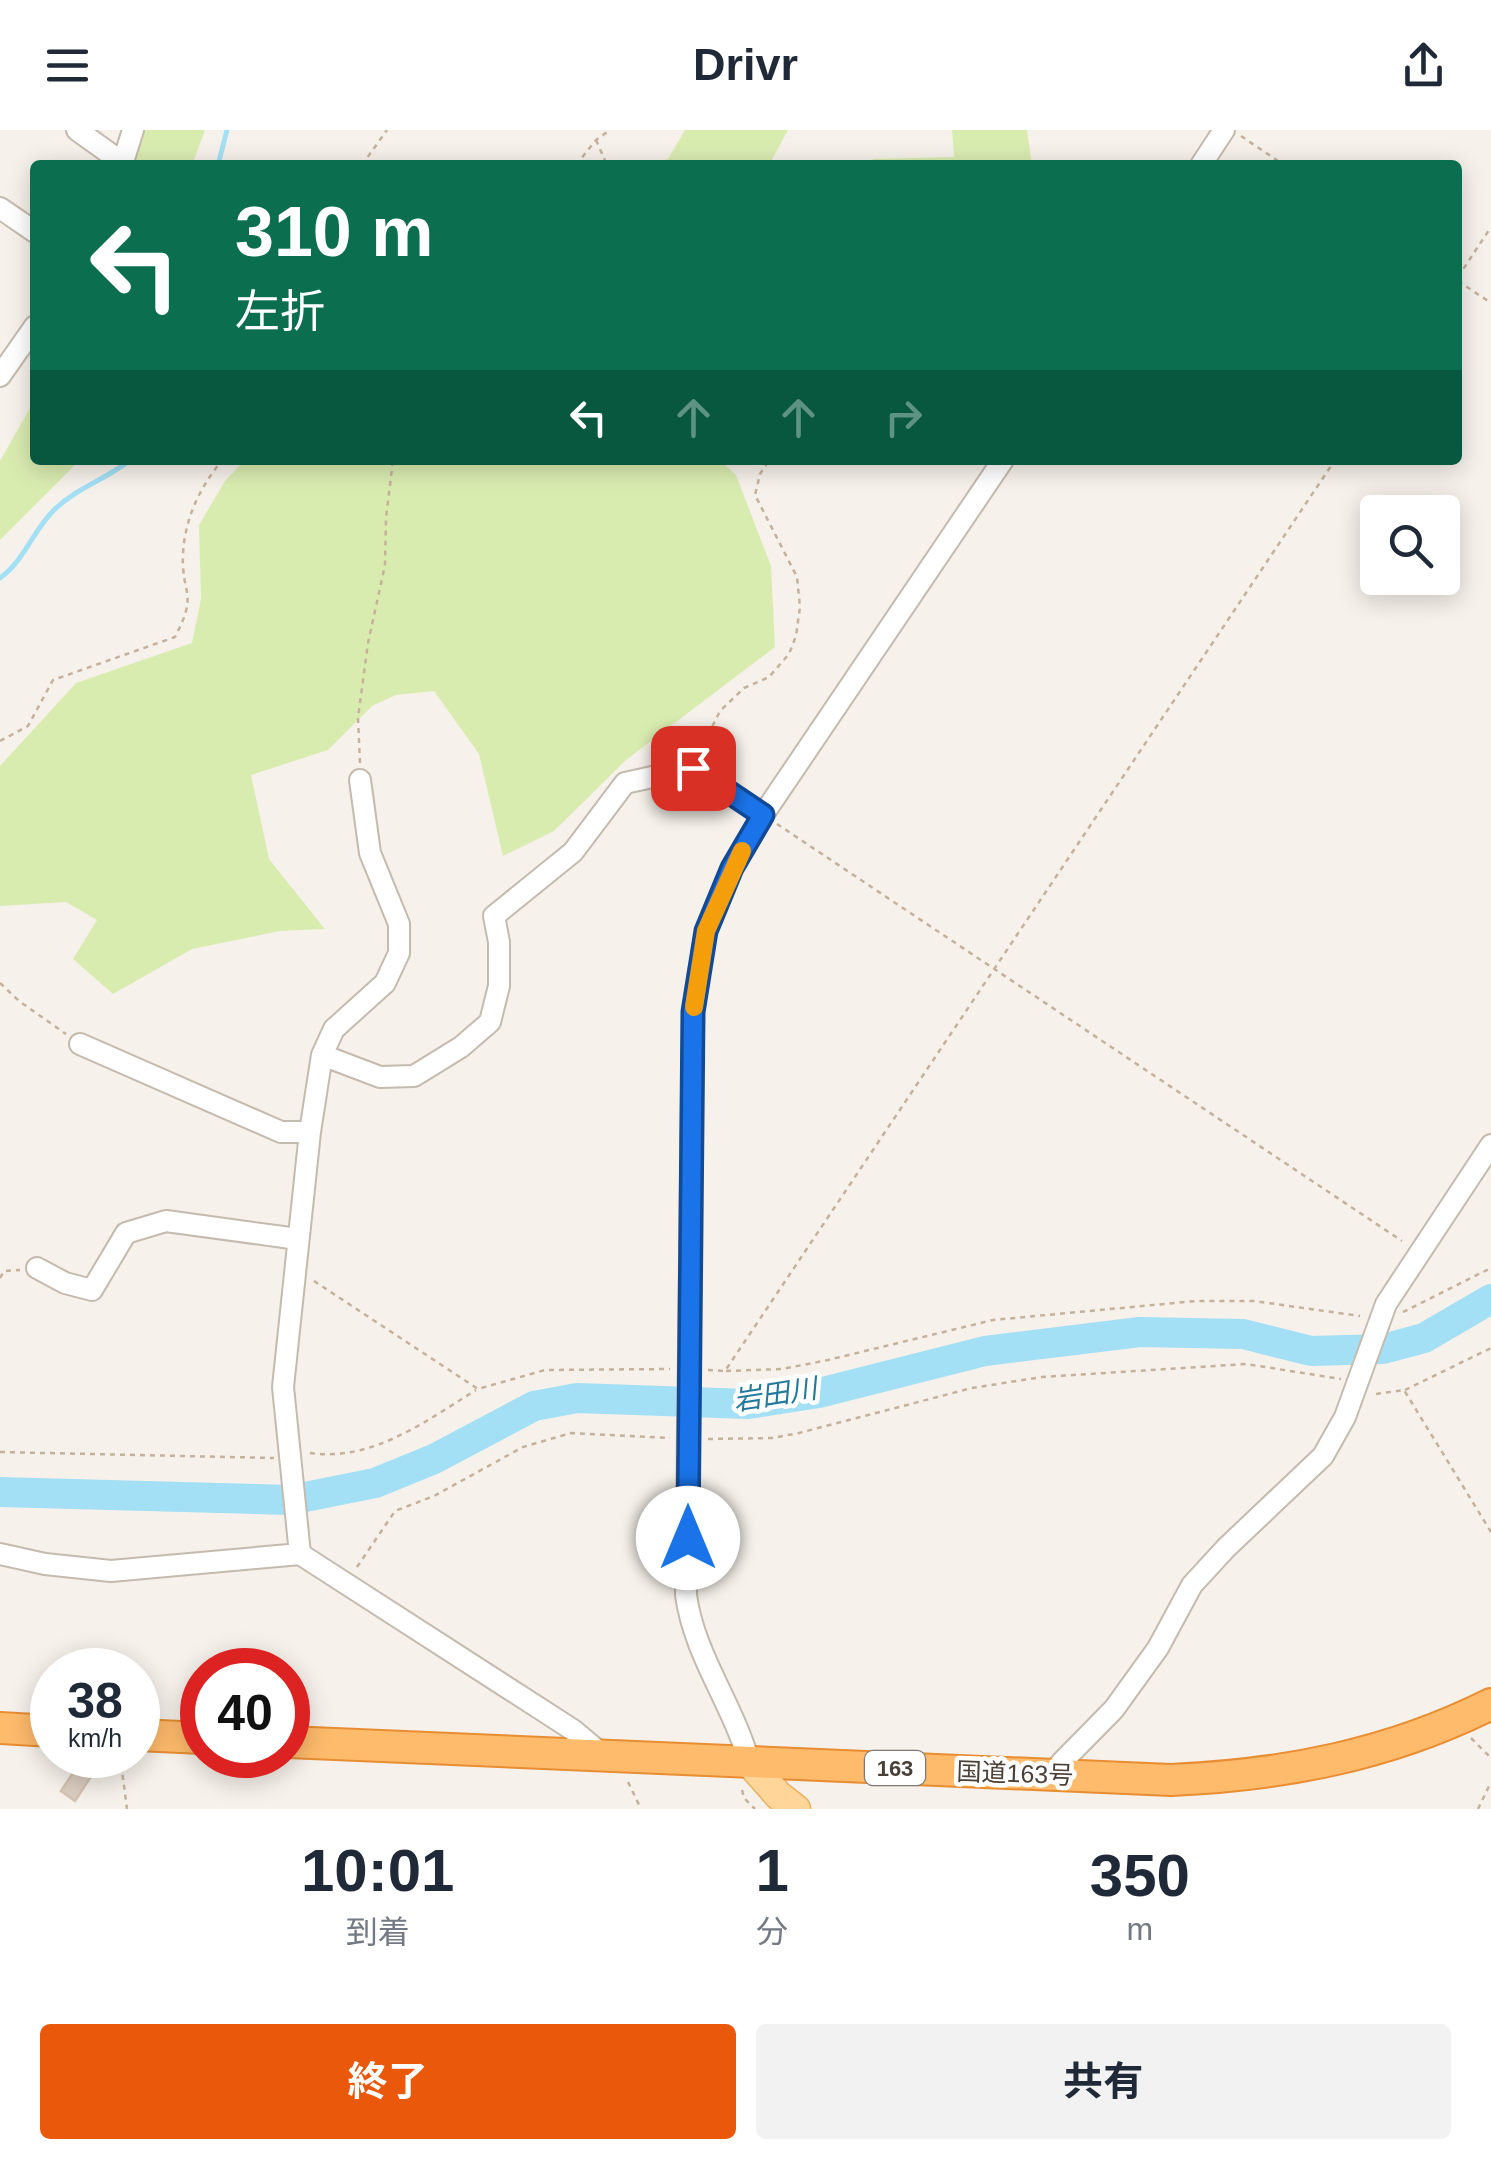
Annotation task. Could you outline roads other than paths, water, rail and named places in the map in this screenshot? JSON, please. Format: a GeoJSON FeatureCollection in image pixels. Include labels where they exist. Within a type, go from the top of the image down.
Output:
{"type":"FeatureCollection","features":[{"type":"Feature","properties":{"kind":"highway","name":"国道163号"},"geometry":{"type":"LineString","coordinates":[[310,1743],[1171,1780],[1268,1774],[1372,1752],[1491,1704]]}},
{"type":"Feature","properties":{"kind":"highway"},"geometry":{"type":"LineString","coordinates":[[0,1728],[30,1730]]}},
{"type":"Feature","properties":{"kind":"main road"},"geometry":{"type":"LineString","coordinates":[[749,1762],[796,1809]]}},
{"type":"Feature","properties":{"kind":"street"},"geometry":{"type":"LineString","coordinates":[[77,130],[117,160]]}},
{"type":"Feature","properties":{"kind":"street"},"geometry":{"type":"LineString","coordinates":[[123,160],[133,130]]}},
{"type":"Feature","properties":{"kind":"street"},"geometry":{"type":"LineString","coordinates":[[1203,160],[1224,130]]}},
{"type":"Feature","properties":{"kind":"street"},"geometry":{"type":"LineString","coordinates":[[0,208],[30,229]]}},
{"type":"Feature","properties":{"kind":"street"},"geometry":{"type":"LineString","coordinates":[[0,376],[9,345],[30,330]]}},
{"type":"Feature","properties":{"kind":"street"},"geometry":{"type":"LineString","coordinates":[[749,1762],[740,1729],[690,1622],[686,1595],[693,1012],[706,931],[732,868],[763,815],[1000,465]]}},
{"type":"Feature","properties":{"kind":"street"},"geometry":{"type":"LineString","coordinates":[[322,1055],[380,1078],[414,1076],[461,1047],[490,1022],[498,986],[499,942],[494,916],[574,852],[625,783],[693,768],[763,815]]}},
{"type":"Feature","properties":{"kind":"street"},"geometry":{"type":"LineString","coordinates":[[300,1554],[283,1387],[322,1055],[334,1029],[385,983],[399,953],[398,924],[370,853],[360,780]]}},
{"type":"Feature","properties":{"kind":"street"},"geometry":{"type":"LineString","coordinates":[[80,1044],[281,1132],[310,1132]]}},
{"type":"Feature","properties":{"kind":"street"},"geometry":{"type":"LineString","coordinates":[[1058,1774],[1062,1762],[1125,1694],[1158,1648],[1192,1586],[1226,1548],[1323,1456],[1345,1417],[1379,1320],[1491,1145]]}},
{"type":"Feature","properties":{"kind":"street"},"geometry":{"type":"LineString","coordinates":[[36,1268],[65,1283],[92,1290],[126,1234],[166,1221],[298,1239]]}},
{"type":"Feature","properties":{"kind":"street"},"geometry":{"type":"LineString","coordinates":[[0,1554],[45,1564],[111,1571],[300,1554],[612,1756]]}},
{"type":"Feature","properties":{"kind":"waterway"},"geometry":{"type":"LineString","coordinates":[[219,160],[227,130]]}},
{"type":"Feature","properties":{"kind":"waterway"},"geometry":{"type":"LineString","coordinates":[[0,578],[16,563],[55,509],[123,465]]}},
{"type":"Feature","properties":{"kind":"waterway","name":"岩田川"},"geometry":{"type":"LineString","coordinates":[[0,1492],[290,1500],[375,1483],[434,1459],[534,1406],[577,1398],[748,1404],[819,1393],[985,1351],[1140,1332],[1243,1334],[1311,1351],[1383,1349],[1424,1338],[1491,1299]]}}]}
